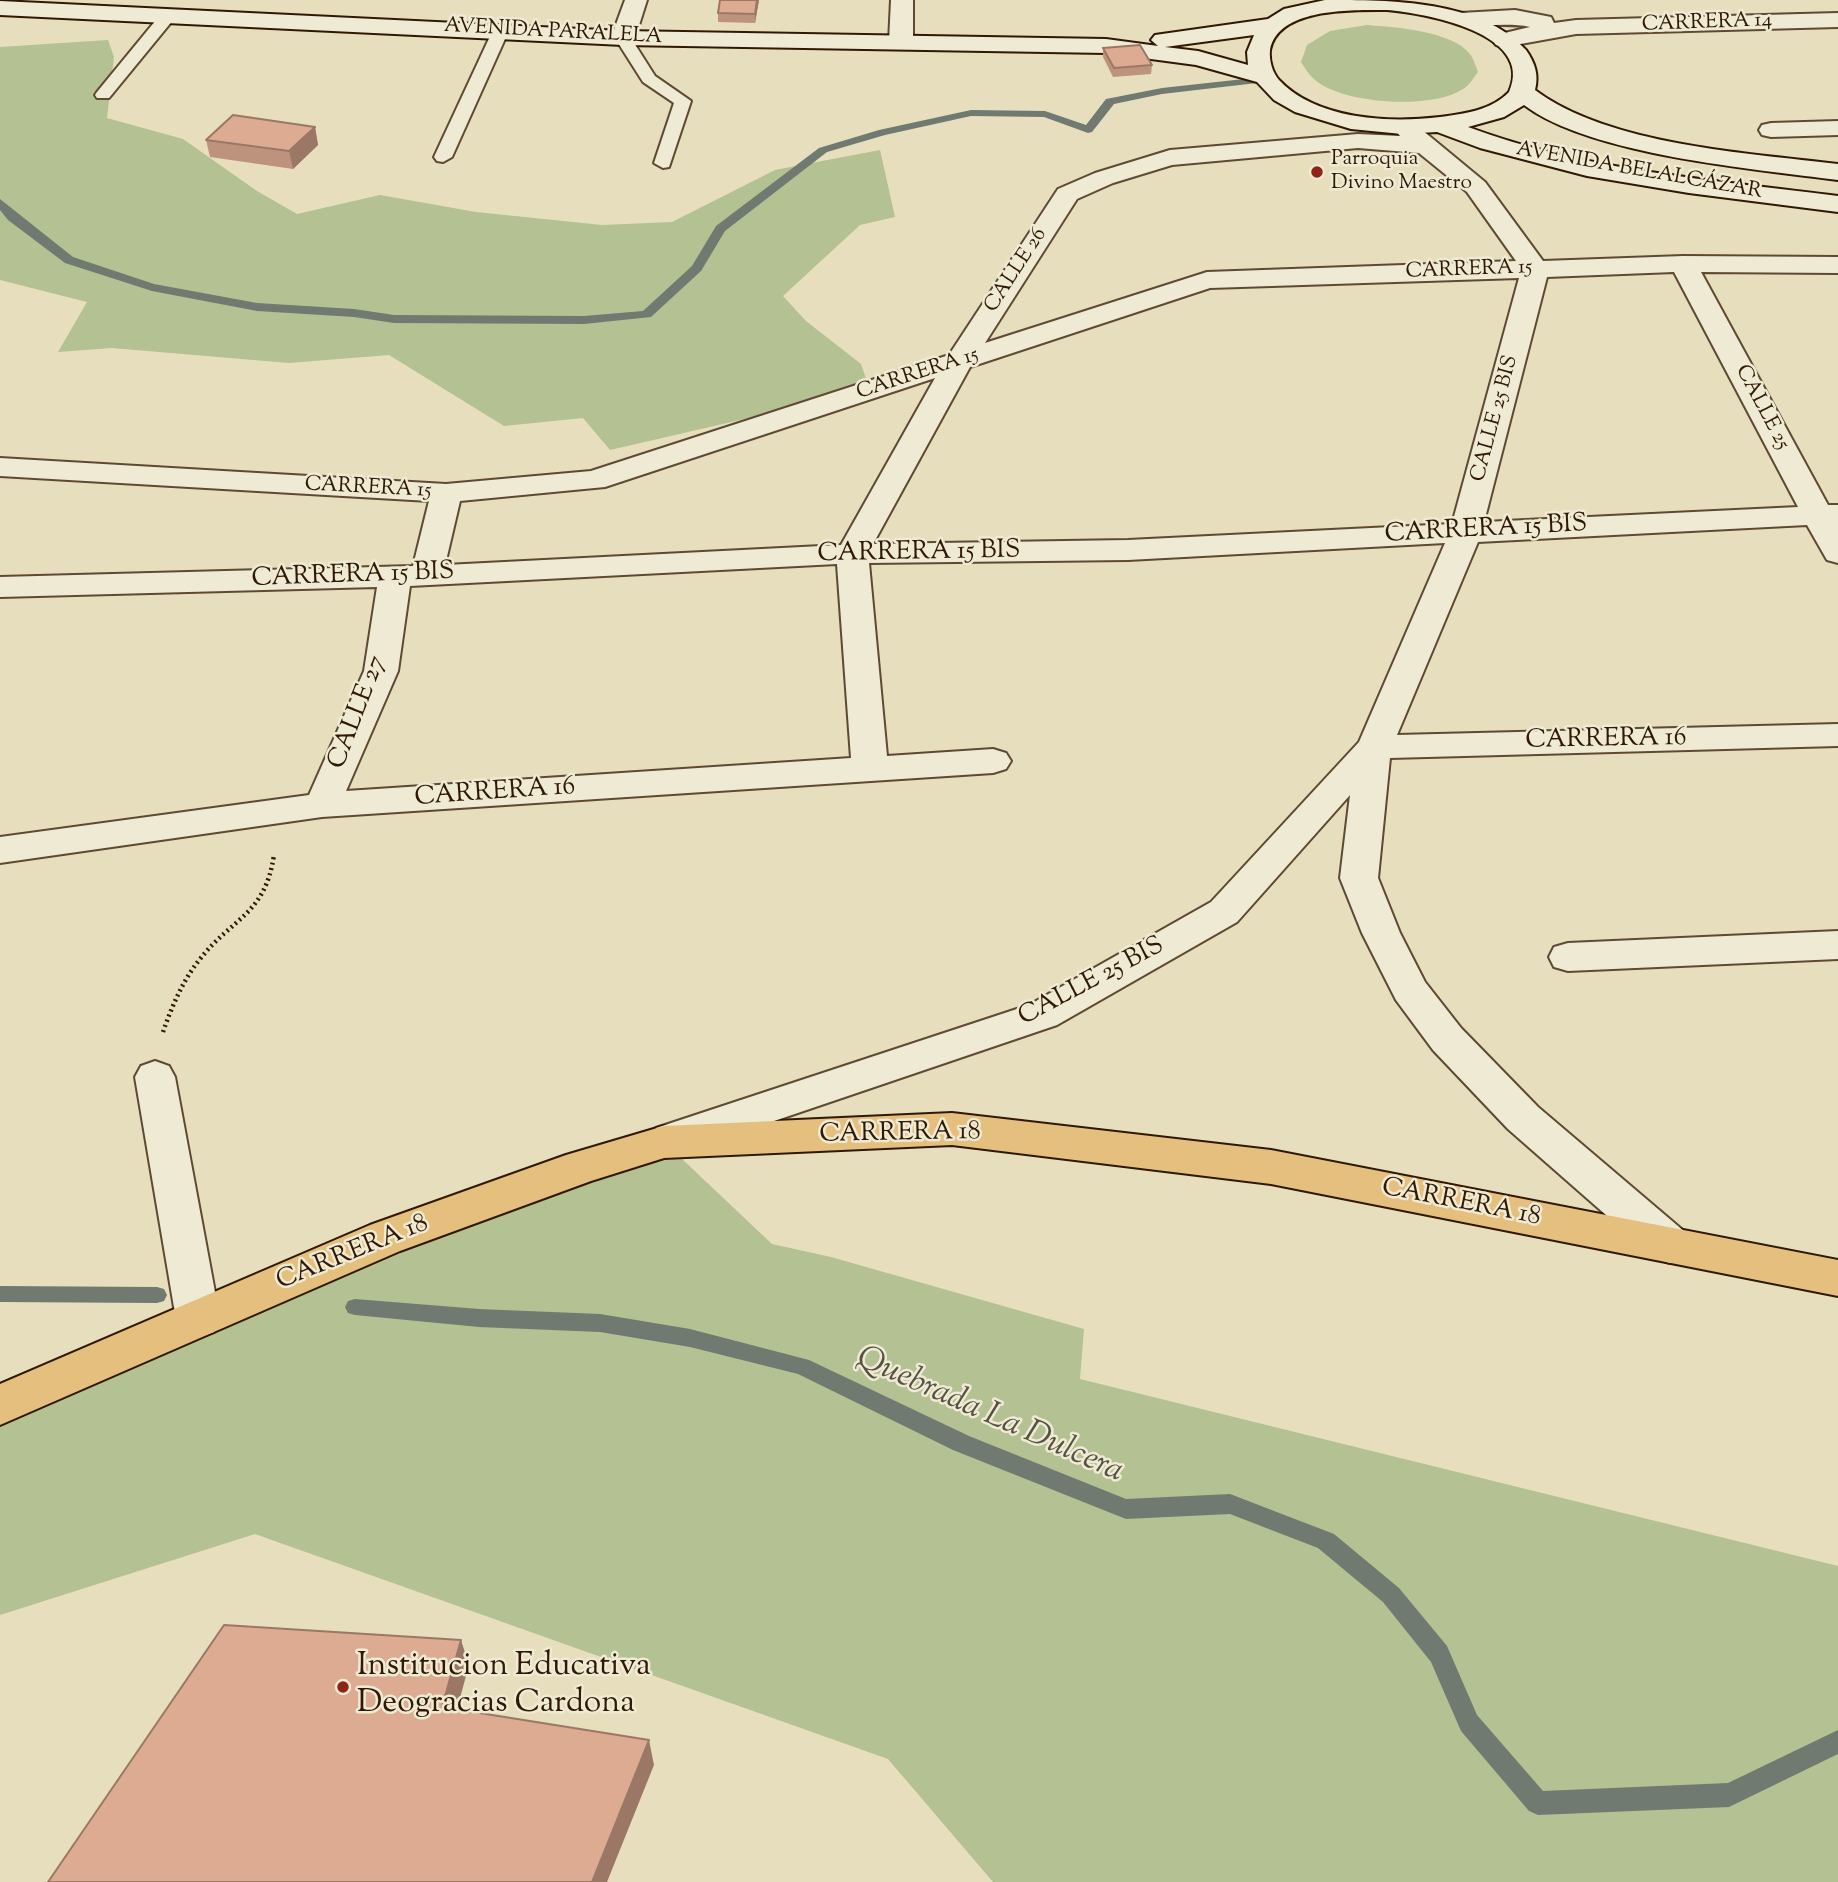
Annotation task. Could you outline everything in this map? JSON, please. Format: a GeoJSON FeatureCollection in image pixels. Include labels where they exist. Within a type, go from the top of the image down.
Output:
{"type":"FeatureCollection","features":[{"type":"Feature","properties":{"kind":"main road","name":"CARRERA 18"},"geometry":{"type":"LineString","coordinates":[[0,1405],[385,1238],[582,1167],[664,1142],[952,1129],[1271,1167],[1838,1279]]}},
{"type":"Feature","properties":{"kind":"street"},"geometry":{"type":"LineString","coordinates":[[623,38],[636,0]]}},
{"type":"Feature","properties":{"kind":"street"},"geometry":{"type":"LineString","coordinates":[[901,42],[902,0]]}},
{"type":"Feature","properties":{"kind":"street","name":"AVENIDA PARALELA"},"geometry":{"type":"LineString","coordinates":[[1106,46],[1216,34],[1291,13],[1344,4],[1409,3],[1468,18]]}},
{"type":"Feature","properties":{"kind":"street","name":"AVENIDA PARALELA"},"geometry":{"type":"LineString","coordinates":[[0,8],[501,30],[623,38],[1106,46],[1198,58],[1261,76]]}},
{"type":"Feature","properties":{"kind":"street","name":"CARRERA 14"},"geometry":{"type":"LineString","coordinates":[[1468,18],[1512,8],[1576,27]]}},
{"type":"Feature","properties":{"kind":"street"},"geometry":{"type":"LineString","coordinates":[[1291,13],[1258,48],[1261,76],[1285,97],[1310,109],[1436,136],[1535,269]]}},
{"type":"Feature","properties":{"kind":"street"},"geometry":{"type":"LineString","coordinates":[[1436,136],[1493,113],[1510,104],[1522,92],[1524,66],[1517,53],[1504,40],[1468,18]]}},
{"type":"Feature","properties":{"kind":"street","name":"CARRERA 14"},"geometry":{"type":"LineString","coordinates":[[1504,40],[1576,27],[1838,20]]}},
{"type":"Feature","properties":{"kind":"street","name":"AVENIDA BELALCÁZAR"},"geometry":{"type":"LineString","coordinates":[[1522,92],[1529,101],[1552,114],[1586,127],[1714,155],[1838,172]]}},
{"type":"Feature","properties":{"kind":"street"},"geometry":{"type":"LineString","coordinates":[[1771,130],[1838,128]]}},
{"type":"Feature","properties":{"kind":"street","name":"AVENIDA BELALCÁZAR"},"geometry":{"type":"LineString","coordinates":[[1436,136],[1475,139],[1567,163],[1662,180],[1838,204]]}},
{"type":"Feature","properties":{"kind":"street","name":"CALLE 26"},"geometry":{"type":"LineString","coordinates":[[852,554],[959,361],[1067,194],[1104,178],[1170,158],[1436,136]]}},
{"type":"Feature","properties":{"kind":"street","name":"CARRERA 15"},"geometry":{"type":"LineString","coordinates":[[0,467],[446,494],[594,480],[1207,280],[1683,264],[1838,265]]}},
{"type":"Feature","properties":{"kind":"street","name":"CALLE 25"},"geometry":{"type":"LineString","coordinates":[[1683,264],[1828,514],[1838,553]]}},
{"type":"Feature","properties":{"kind":"street","name":"CALLE 25 BIS"},"geometry":{"type":"LineString","coordinates":[[1535,269],[1466,532],[1374,747],[1359,878],[1381,933],[1410,990],[1447,1040],[1524,1118],[1670,1245]]}},
{"type":"Feature","properties":{"kind":"street","name":"CALLE 27"},"geometry":{"type":"LineString","coordinates":[[322,805],[381,671],[411,576],[446,494]]}},
{"type":"Feature","properties":{"kind":"street","name":"CARRERA 15 BIS"},"geometry":{"type":"LineString","coordinates":[[0,587],[411,576],[852,554],[1128,550],[1828,514]]}},
{"type":"Feature","properties":{"kind":"street"},"geometry":{"type":"LineString","coordinates":[[852,554],[870,770]]}},
{"type":"Feature","properties":{"kind":"street","name":"CARRERA 16"},"geometry":{"type":"LineString","coordinates":[[1374,747],[1838,735]]}},
{"type":"Feature","properties":{"kind":"street","name":"CALLE 25 BIS"},"geometry":{"type":"LineString","coordinates":[[664,1142],[1043,1015],[1224,912],[1374,747]]}},
{"type":"Feature","properties":{"kind":"street","name":"CARRERA 16"},"geometry":{"type":"LineString","coordinates":[[0,850],[322,805],[993,761]]}},
{"type":"Feature","properties":{"kind":"street"},"geometry":{"type":"LineString","coordinates":[[1568,957],[1838,945]]}},
{"type":"Feature","properties":{"kind":"street"},"geometry":{"type":"LineString","coordinates":[[155,1077],[198,1319]]}},
{"type":"Feature","properties":{"kind":"lane"},"geometry":{"type":"LineString","coordinates":[[103,95],[167,17]]}},
{"type":"Feature","properties":{"kind":"lane"},"geometry":{"type":"LineString","coordinates":[[443,157],[501,30]]}},
{"type":"Feature","properties":{"kind":"lane"},"geometry":{"type":"LineString","coordinates":[[623,38],[649,79],[683,101],[663,163]]}},
{"type":"Feature","properties":{"kind":"path"},"geometry":{"type":"LineString","coordinates":[[155,1077],[161,1035],[175,1000],[205,951],[262,899],[271,880],[274,847],[272,812]]}},
{"type":"Feature","properties":{"kind":"green space"},"geometry":{"type":"Polygon","coordinates":[[[1367,25],[1424,32],[1453,41],[1472,57],[1478,72],[1465,88],[1449,96],[1410,102],[1366,99],[1346,94],[1328,88],[1311,76],[1301,62],[1307,45],[1330,31],[1367,25]]]}},
{"type":"Feature","properties":{"kind":"green space"},"geometry":{"type":"Polygon","coordinates":[[[108,40],[114,57],[107,118],[183,139],[257,191],[297,214],[380,195],[476,212],[602,225],[672,222],[775,170],[880,150],[895,217],[860,225],[783,296],[806,321],[861,364],[870,390],[610,450],[583,418],[504,426],[389,355],[289,363],[112,348],[58,352],[87,302],[0,280],[0,47],[108,40]]]}},
{"type":"Feature","properties":{"kind":"green space"},"geometry":{"type":"Polygon","coordinates":[[[664,1142],[772,1244],[831,1257],[1084,1329],[1080,1379],[1838,1566],[1838,1882],[993,1882],[888,1759],[255,1534],[0,1615],[0,1405],[664,1142]]]}},
{"type":"Feature","properties":{"kind":"building"},"geometry":{"type":"Polygon","coordinates":[[[720,0],[757,0],[755,14],[718,13],[720,0]]]}},
{"type":"Feature","properties":{"kind":"building"},"geometry":{"type":"Polygon","coordinates":[[[1140,45],[1152,65],[1114,68],[1103,48],[1140,45]]]}},
{"type":"Feature","properties":{"kind":"building"},"geometry":{"type":"Polygon","coordinates":[[[233,115],[315,127],[289,151],[206,140],[233,115]]]}},
{"type":"Feature","properties":{"kind":"building"},"geometry":{"type":"Polygon","coordinates":[[[224,1625],[461,1640],[442,1707],[649,1740],[592,1882],[48,1882],[224,1625]]]}},
{"type":"Feature","properties":{"kind":"waterway"},"geometry":{"type":"LineString","coordinates":[[0,203],[12,217],[69,260],[152,287],[257,307],[354,313],[394,319],[584,320],[647,314],[697,268],[720,229],[823,150],[883,132],[971,113],[1045,114],[1088,130],[1110,101],[1162,91],[1253,81]]}},
{"type":"Feature","properties":{"kind":"waterway","name":"Quebrada La Dulcera"},"geometry":{"type":"LineString","coordinates":[[0,1294],[157,1295]]}},
{"type":"Feature","properties":{"kind":"waterway","name":"Quebrada La Dulcera"},"geometry":{"type":"LineString","coordinates":[[355,1307],[479,1318],[600,1323],[690,1338],[802,1366],[961,1443],[1126,1509],[1230,1504],[1326,1541],[1391,1595],[1439,1654],[1469,1723],[1538,1803],[1729,1795],[1838,1742]]}},
{"type":"Feature","properties":{"kind":"place","name":"Parroquia Divino Maestro"},"geometry":{"type":"Point","coordinates":[1317,172]}},
{"type":"Feature","properties":{"kind":"place","name":"Institucion Educativa Deogracias Cardona"},"geometry":{"type":"Point","coordinates":[343,1687]}}]}
